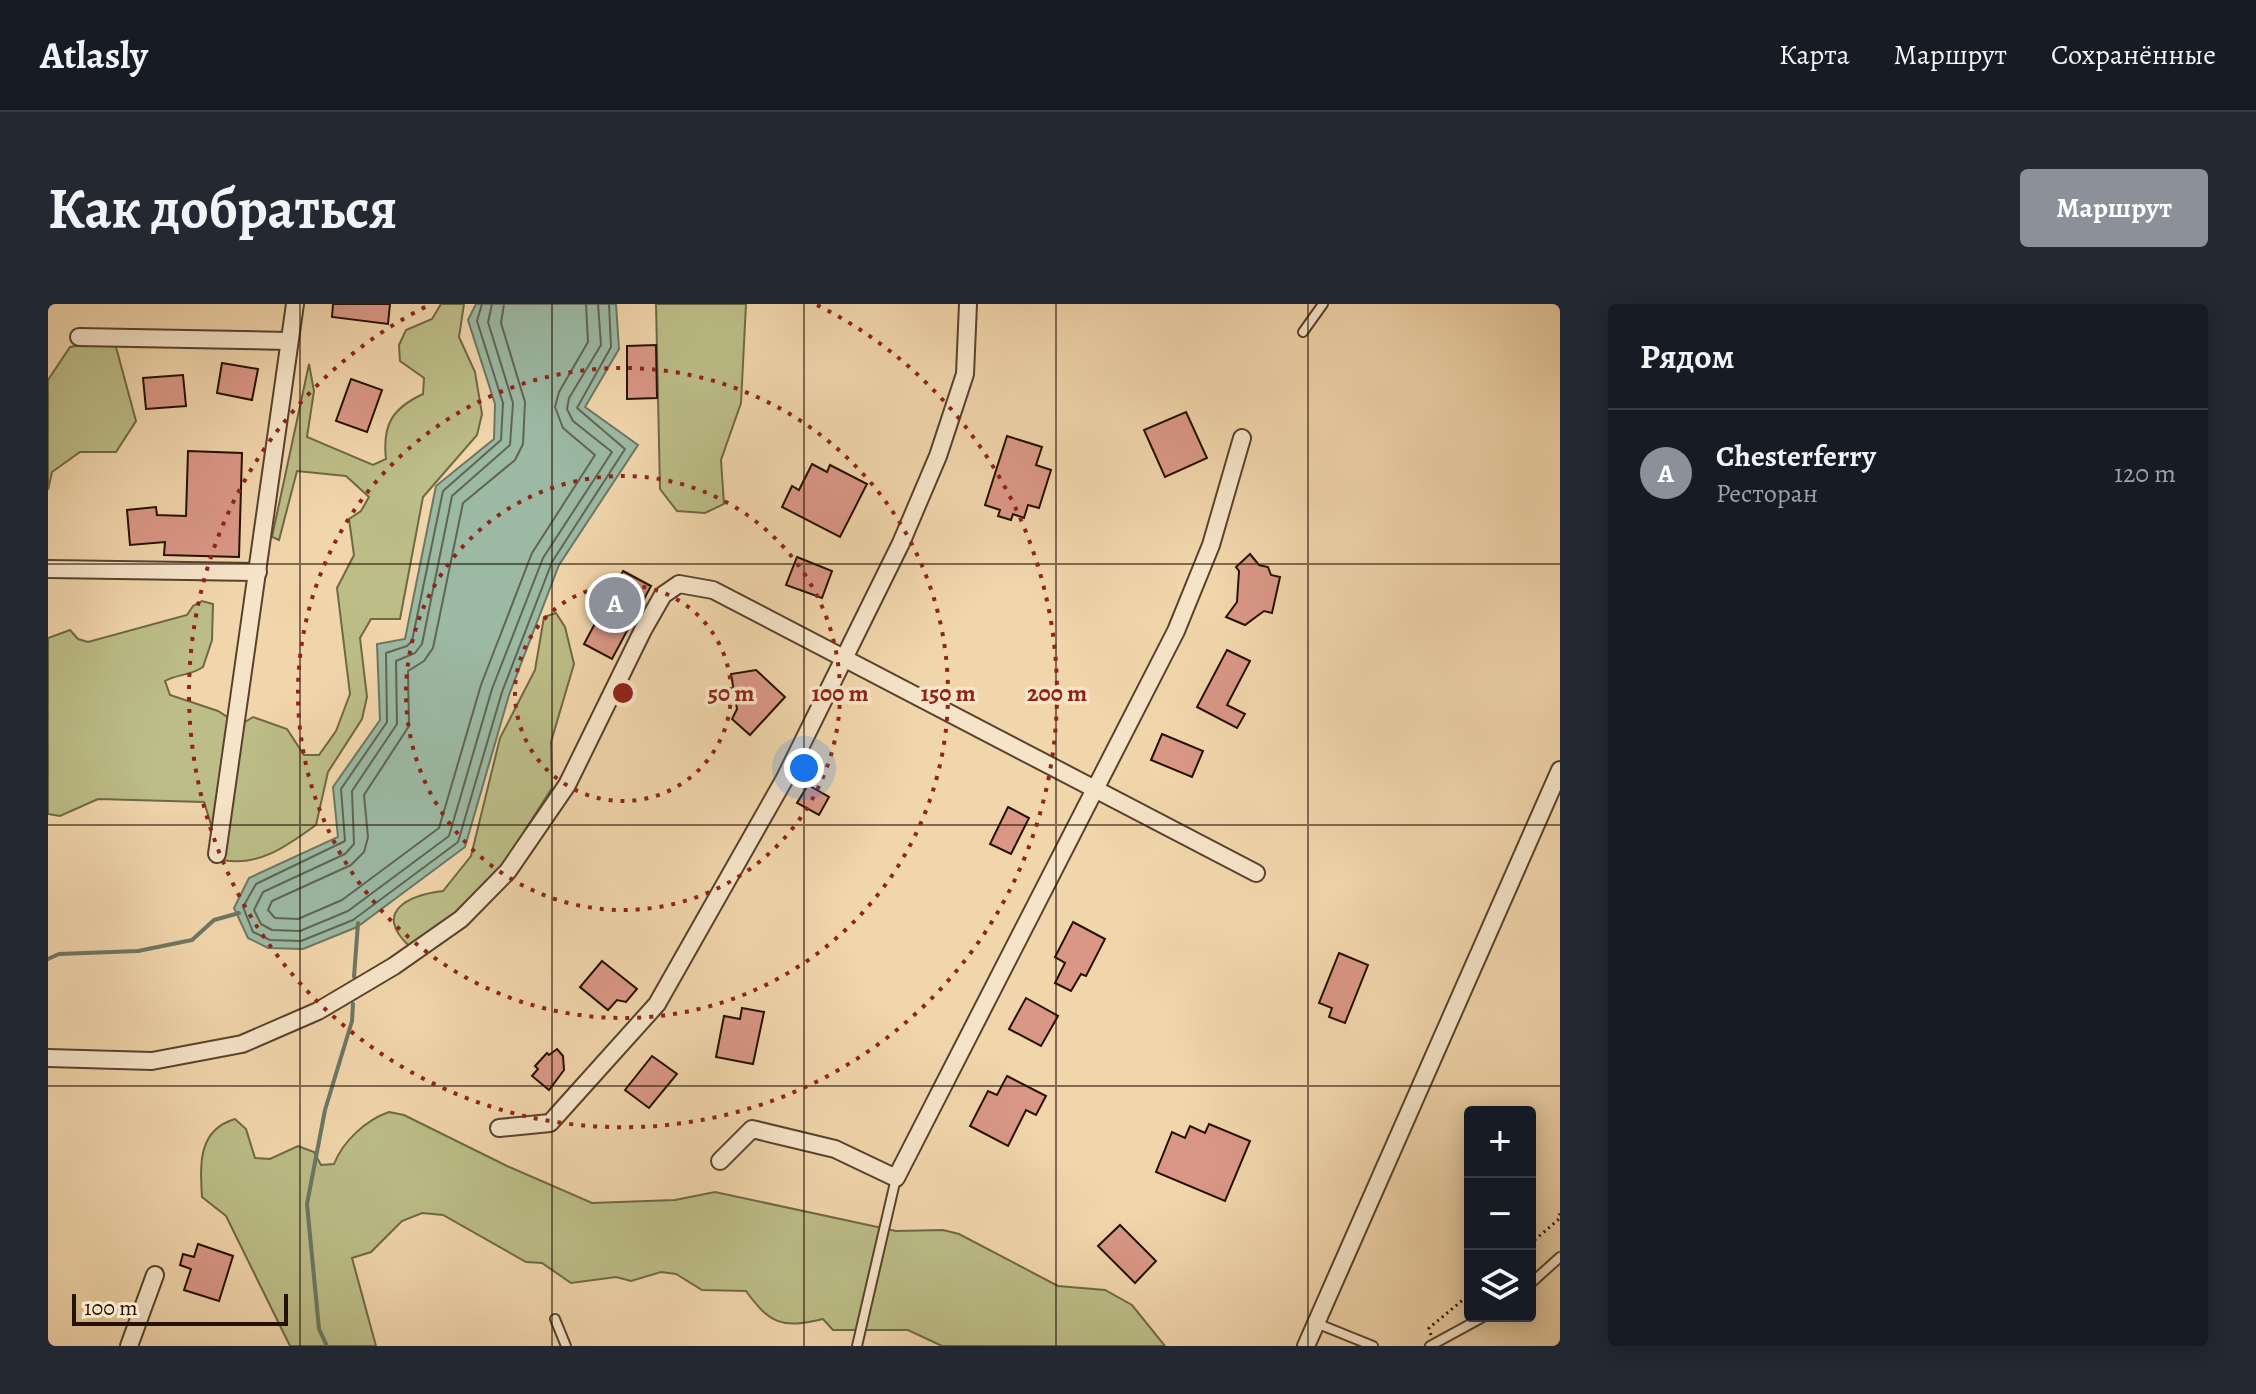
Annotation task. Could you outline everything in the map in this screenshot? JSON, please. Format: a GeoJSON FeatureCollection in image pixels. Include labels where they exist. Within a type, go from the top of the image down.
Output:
{"type":"FeatureCollection","features":[{"type":"Feature","properties":{"kind":"street"},"geometry":{"type":"LineString","coordinates":[[217,854],[295,304]]}},
{"type":"Feature","properties":{"kind":"street"},"geometry":{"type":"LineString","coordinates":[[499,1128],[550,1123],[657,1004],[784,780],[901,543],[938,456],[965,374],[968,304]]}},
{"type":"Feature","properties":{"kind":"street"},"geometry":{"type":"LineString","coordinates":[[79,337],[289,341]]}},
{"type":"Feature","properties":{"kind":"street"},"geometry":{"type":"LineString","coordinates":[[720,1161],[752,1129],[835,1149],[896,1178],[1176,631],[1211,545],[1242,438]]}},
{"type":"Feature","properties":{"kind":"street"},"geometry":{"type":"LineString","coordinates":[[48,569],[258,572]]}},
{"type":"Feature","properties":{"kind":"street"},"geometry":{"type":"LineString","coordinates":[[48,1058],[152,1061],[242,1044],[318,1011],[394,966],[461,919],[508,871],[567,785],[643,630],[663,595],[679,584],[713,590],[1256,873]]}},
{"type":"Feature","properties":{"kind":"street"},"geometry":{"type":"LineString","coordinates":[[1306,1346],[1560,770]]}},
{"type":"Feature","properties":{"kind":"street"},"geometry":{"type":"LineString","coordinates":[[129,1346],[155,1275]]}},
{"type":"Feature","properties":{"kind":"lane"},"geometry":{"type":"LineString","coordinates":[[1303,332],[1323,304]]}},
{"type":"Feature","properties":{"kind":"lane"},"geometry":{"type":"LineString","coordinates":[[857,1346],[896,1178]]}},
{"type":"Feature","properties":{"kind":"lane"},"geometry":{"type":"LineString","coordinates":[[1536,1279],[1560,1257]]}},
{"type":"Feature","properties":{"kind":"lane"},"geometry":{"type":"LineString","coordinates":[[555,1319],[566,1346]]}},
{"type":"Feature","properties":{"kind":"lane"},"geometry":{"type":"LineString","coordinates":[[1430,1346],[1474,1322]]}},
{"type":"Feature","properties":{"kind":"lane"},"geometry":{"type":"LineString","coordinates":[[1316,1323],[1373,1346]]}},
{"type":"Feature","properties":{"kind":"path"},"geometry":{"type":"LineString","coordinates":[[1536,1239],[1559,1219],[1560,1213]]}},
{"type":"Feature","properties":{"kind":"path"},"geometry":{"type":"LineString","coordinates":[[1429,1328],[1464,1299]]}},
{"type":"Feature","properties":{"kind":"path"},"geometry":{"type":"LineString","coordinates":[[1466,1322],[1466,1326]]}},
{"type":"Feature","properties":{"kind":"green space"},"geometry":{"type":"Polygon","coordinates":[[[441,304],[464,304],[459,337],[475,372],[482,414],[477,435],[423,497],[400,619],[371,619],[360,638],[367,697],[362,719],[328,772],[316,825],[272,853],[235,861],[222,860],[204,802],[98,799],[60,816],[48,814],[48,638],[70,630],[78,639],[88,642],[187,615],[193,606],[202,601],[213,604],[212,640],[203,667],[165,681],[170,695],[218,711],[240,725],[253,717],[287,729],[304,755],[319,755],[336,731],[350,694],[337,588],[354,555],[349,519],[361,511],[369,497],[346,476],[297,471],[279,540],[272,537],[309,364],[314,391],[307,437],[373,465],[386,459],[388,427],[397,411],[423,394],[424,378],[400,361],[399,345],[406,330],[432,319],[441,304]]]}},
{"type":"Feature","properties":{"kind":"green space"},"geometry":{"type":"Polygon","coordinates":[[[656,304],[746,304],[741,403],[721,460],[724,504],[705,513],[677,511],[660,489],[656,304]]]}},
{"type":"Feature","properties":{"kind":"green space"},"geometry":{"type":"Polygon","coordinates":[[[102,342],[116,347],[136,421],[116,452],[80,452],[52,472],[48,490],[48,380],[70,347],[102,342]]]}},
{"type":"Feature","properties":{"kind":"green space"},"geometry":{"type":"Polygon","coordinates":[[[556,613],[565,627],[574,664],[551,742],[552,788],[491,883],[434,935],[409,946],[398,934],[395,914],[408,901],[443,891],[471,856],[500,738],[535,670],[544,617],[556,613]]]}},
{"type":"Feature","properties":{"kind":"green space"},"geometry":{"type":"Polygon","coordinates":[[[389,1112],[404,1115],[507,1166],[592,1203],[675,1200],[715,1192],[896,1231],[943,1230],[959,1234],[1058,1286],[1105,1290],[1132,1305],[1165,1346],[942,1346],[908,1330],[833,1330],[823,1319],[787,1323],[762,1311],[746,1291],[702,1290],[676,1274],[661,1272],[631,1281],[616,1277],[571,1283],[542,1263],[526,1262],[443,1215],[422,1213],[402,1221],[371,1252],[352,1258],[376,1346],[290,1346],[226,1216],[202,1197],[204,1149],[214,1131],[235,1119],[246,1129],[255,1158],[270,1159],[298,1146],[314,1152],[321,1165],[334,1164],[356,1132],[389,1112]]]}},
{"type":"Feature","properties":{"kind":"water"},"geometry":{"type":"Polygon","coordinates":[[[476,304],[616,304],[619,349],[585,407],[638,445],[559,565],[509,695],[465,847],[357,927],[303,949],[268,948],[248,938],[234,908],[249,878],[338,837],[333,787],[380,720],[377,644],[405,639],[436,486],[494,439],[495,404],[468,320],[476,304]]]}},
{"type":"Feature","properties":{"kind":"building"},"geometry":{"type":"Polygon","coordinates":[[[333,304],[390,304],[388,324],[332,317],[333,304]]]}},
{"type":"Feature","properties":{"kind":"building"},"geometry":{"type":"Polygon","coordinates":[[[656,345],[657,398],[627,399],[627,346],[656,345]]]}},
{"type":"Feature","properties":{"kind":"building"},"geometry":{"type":"Polygon","coordinates":[[[222,363],[258,369],[252,400],[217,393],[222,363]]]}},
{"type":"Feature","properties":{"kind":"building"},"geometry":{"type":"Polygon","coordinates":[[[183,375],[186,406],[146,409],[143,378],[183,375]]]}},
{"type":"Feature","properties":{"kind":"building"},"geometry":{"type":"Polygon","coordinates":[[[351,379],[382,390],[367,432],[336,421],[351,379]]]}},
{"type":"Feature","properties":{"kind":"building"},"geometry":{"type":"Polygon","coordinates":[[[1186,412],[1207,458],[1165,477],[1144,430],[1186,412]]]}},
{"type":"Feature","properties":{"kind":"building"},"geometry":{"type":"Polygon","coordinates":[[[1007,436],[1042,447],[1036,465],[1051,470],[1039,508],[1028,505],[1024,518],[1013,514],[1011,520],[998,516],[1000,510],[985,505],[1007,436]]]}},
{"type":"Feature","properties":{"kind":"building"},"geometry":{"type":"Polygon","coordinates":[[[188,451],[242,453],[239,557],[164,555],[165,542],[130,545],[127,510],[156,507],[157,515],[186,516],[188,451]]]}},
{"type":"Feature","properties":{"kind":"building"},"geometry":{"type":"Polygon","coordinates":[[[812,464],[827,472],[830,465],[867,484],[840,537],[782,507],[792,486],[799,490],[812,464]]]}},
{"type":"Feature","properties":{"kind":"building"},"geometry":{"type":"Polygon","coordinates":[[[1250,554],[1259,565],[1268,567],[1271,575],[1280,577],[1272,613],[1264,611],[1245,625],[1226,617],[1237,602],[1239,571],[1236,567],[1250,554]]]}},
{"type":"Feature","properties":{"kind":"building"},"geometry":{"type":"Polygon","coordinates":[[[797,557],[832,571],[822,598],[786,585],[797,557]]]}},
{"type":"Feature","properties":{"kind":"building"},"geometry":{"type":"Polygon","coordinates":[[[623,571],[651,586],[612,659],[584,644],[623,571]]]}},
{"type":"Feature","properties":{"kind":"building"},"geometry":{"type":"Polygon","coordinates":[[[1227,650],[1250,661],[1227,705],[1245,714],[1237,728],[1197,707],[1227,650]]]}},
{"type":"Feature","properties":{"kind":"building"},"geometry":{"type":"Polygon","coordinates":[[[756,670],[785,697],[750,735],[732,719],[737,709],[731,674],[756,670]]]}},
{"type":"Feature","properties":{"kind":"building"},"geometry":{"type":"Polygon","coordinates":[[[1162,734],[1203,751],[1192,777],[1151,760],[1162,734]]]}},
{"type":"Feature","properties":{"kind":"building"},"geometry":{"type":"Polygon","coordinates":[[[808,785],[829,797],[819,815],[797,803],[808,785]]]}},
{"type":"Feature","properties":{"kind":"building"},"geometry":{"type":"Polygon","coordinates":[[[1008,807],[1029,818],[1011,854],[990,844],[1008,807]]]}},
{"type":"Feature","properties":{"kind":"building"},"geometry":{"type":"Polygon","coordinates":[[[1073,922],[1105,939],[1086,976],[1081,974],[1071,991],[1055,983],[1065,963],[1055,957],[1073,922]]]}},
{"type":"Feature","properties":{"kind":"building"},"geometry":{"type":"Polygon","coordinates":[[[1339,953],[1368,965],[1345,1023],[1329,1017],[1332,1008],[1319,1003],[1339,953]]]}},
{"type":"Feature","properties":{"kind":"building"},"geometry":{"type":"Polygon","coordinates":[[[602,961],[637,989],[626,1002],[617,1000],[608,1010],[580,987],[602,961]]]}},
{"type":"Feature","properties":{"kind":"building"},"geometry":{"type":"Polygon","coordinates":[[[1026,998],[1058,1016],[1041,1046],[1009,1029],[1026,998]]]}},
{"type":"Feature","properties":{"kind":"building"},"geometry":{"type":"Polygon","coordinates":[[[742,1008],[764,1012],[753,1064],[716,1057],[724,1016],[740,1019],[742,1008]]]}},
{"type":"Feature","properties":{"kind":"building"},"geometry":{"type":"Polygon","coordinates":[[[557,1049],[563,1056],[564,1070],[549,1090],[532,1076],[538,1069],[535,1066],[547,1053],[549,1055],[557,1049]]]}},
{"type":"Feature","properties":{"kind":"building"},"geometry":{"type":"Polygon","coordinates":[[[652,1056],[677,1074],[649,1108],[625,1090],[652,1056]]]}},
{"type":"Feature","properties":{"kind":"building"},"geometry":{"type":"Polygon","coordinates":[[[1007,1076],[1046,1096],[1036,1115],[1026,1110],[1008,1146],[970,1126],[988,1091],[997,1095],[1007,1076]]]}},
{"type":"Feature","properties":{"kind":"building"},"geometry":{"type":"Polygon","coordinates":[[[1209,1124],[1250,1141],[1225,1201],[1156,1172],[1172,1132],[1185,1138],[1190,1126],[1205,1133],[1209,1124]]]}},
{"type":"Feature","properties":{"kind":"building"},"geometry":{"type":"Polygon","coordinates":[[[1120,1225],[1156,1261],[1135,1283],[1098,1246],[1120,1225]]]}},
{"type":"Feature","properties":{"kind":"building"},"geometry":{"type":"Polygon","coordinates":[[[198,1244],[233,1256],[219,1301],[184,1290],[191,1269],[180,1265],[183,1254],[194,1257],[198,1244]]]}},
{"type":"Feature","properties":{"kind":"waterway"},"geometry":{"type":"LineString","coordinates":[[48,959],[59,954],[138,951],[192,940],[214,920],[239,913]]}},
{"type":"Feature","properties":{"kind":"waterway"},"geometry":{"type":"LineString","coordinates":[[354,977],[358,923]]}},
{"type":"Feature","properties":{"kind":"waterway"},"geometry":{"type":"LineString","coordinates":[[327,1346],[319,1329],[307,1204],[325,1110],[352,1021],[353,1004]]}},
{"type":"Feature","properties":{"kind":"place","name":"Chesterferry"},"geometry":{"type":"Point","coordinates":[615,603]}}]}
